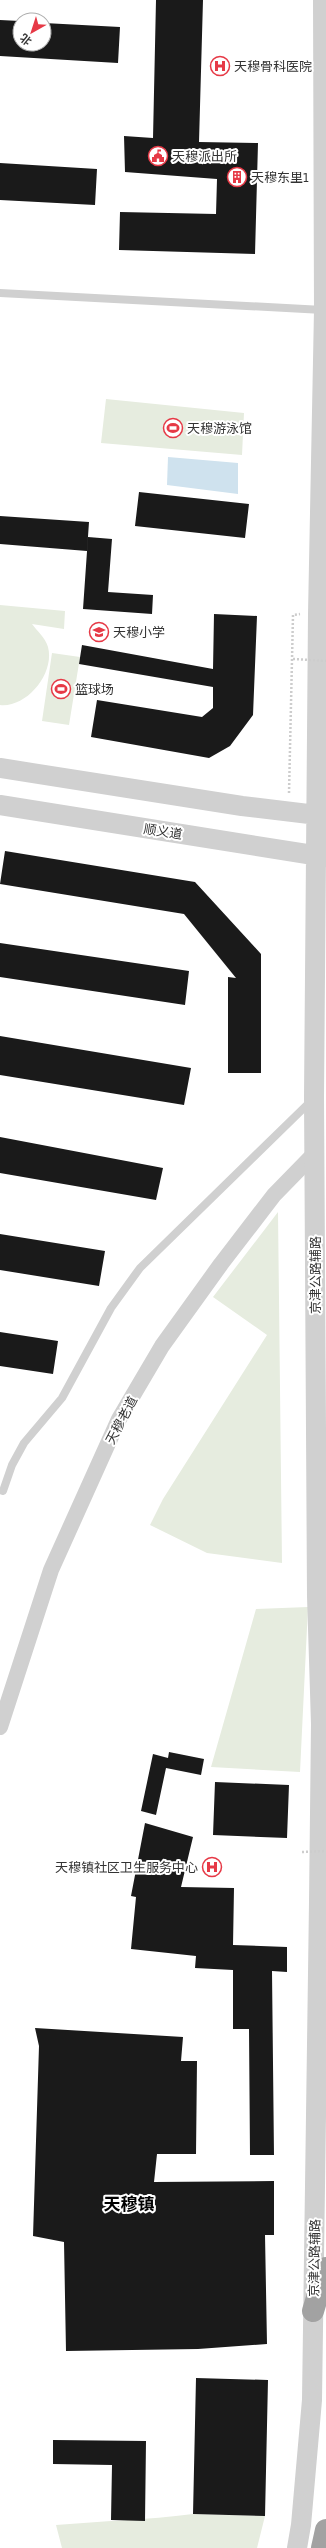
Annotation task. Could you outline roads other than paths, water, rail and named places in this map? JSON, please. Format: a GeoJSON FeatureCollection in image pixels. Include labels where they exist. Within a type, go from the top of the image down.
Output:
{"type":"FeatureCollection","features":[{"type":"Feature","properties":{"kind":"highway"},"geometry":{"type":"LineString","coordinates":[[313,2310],[326,2268]]}},
{"type":"Feature","properties":{"kind":"highway"},"geometry":{"type":"LineString","coordinates":[[322,2548],[326,2530]]}},
{"type":"Feature","properties":{"kind":"street","name":"京津公路辅路"},"geometry":{"type":"LineString","coordinates":[[297,2548],[301,2525],[312,2400],[321,1780],[318,1651],[314,1097],[322,815],[318,614],[324,310],[325,83],[323,0]]}},
{"type":"Feature","properties":{"kind":"street"},"geometry":{"type":"LineString","coordinates":[[0,768],[242,806],[322,815]]}},
{"type":"Feature","properties":{"kind":"street","name":"顺义道"},"geometry":{"type":"LineString","coordinates":[[0,805],[321,856]]}},
{"type":"Feature","properties":{"kind":"street","name":"天穆老道"},"geometry":{"type":"LineString","coordinates":[[0,1727],[51,1570],[119,1419],[162,1346],[221,1264],[274,1195],[314,1153]]}},
{"type":"Feature","properties":{"kind":"street"},"geometry":{"type":"LineString","coordinates":[[318,1651],[326,1701]]}},
{"type":"Feature","properties":{"kind":"lane"},"geometry":{"type":"LineString","coordinates":[[0,293],[324,310]]}},
{"type":"Feature","properties":{"kind":"lane"},"geometry":{"type":"LineString","coordinates":[[3,1491],[12,1465],[24,1443],[62,1398],[111,1308],[140,1268],[314,1097]]}},
{"type":"Feature","properties":{"kind":"water"},"geometry":{"type":"Polygon","coordinates":[[[168,457],[238,463],[238,494],[167,485],[168,457]]]}},
{"type":"Feature","properties":{"kind":"place","name":"天穆骨科医院"},"geometry":{"type":"Point","coordinates":[220,66]}},
{"type":"Feature","properties":{"kind":"place","name":"天穆派出所"},"geometry":{"type":"Point","coordinates":[158,156]}},
{"type":"Feature","properties":{"kind":"place","name":"天穆东里1"},"geometry":{"type":"Point","coordinates":[237,177]}},
{"type":"Feature","properties":{"kind":"place","name":"天穆游泳馆"},"geometry":{"type":"Point","coordinates":[173,428]}},
{"type":"Feature","properties":{"kind":"place","name":"天穆小学"},"geometry":{"type":"Point","coordinates":[99,632]}},
{"type":"Feature","properties":{"kind":"place","name":"篮球场"},"geometry":{"type":"Point","coordinates":[61,689]}},
{"type":"Feature","properties":{"kind":"place","name":"天穆镇社区卫生服务中心"},"geometry":{"type":"Point","coordinates":[212,1867]}},
{"type":"Feature","properties":{"kind":"district","name":"天穆镇"},"geometry":{"type":"Point","coordinates":[129,2204]}}]}
